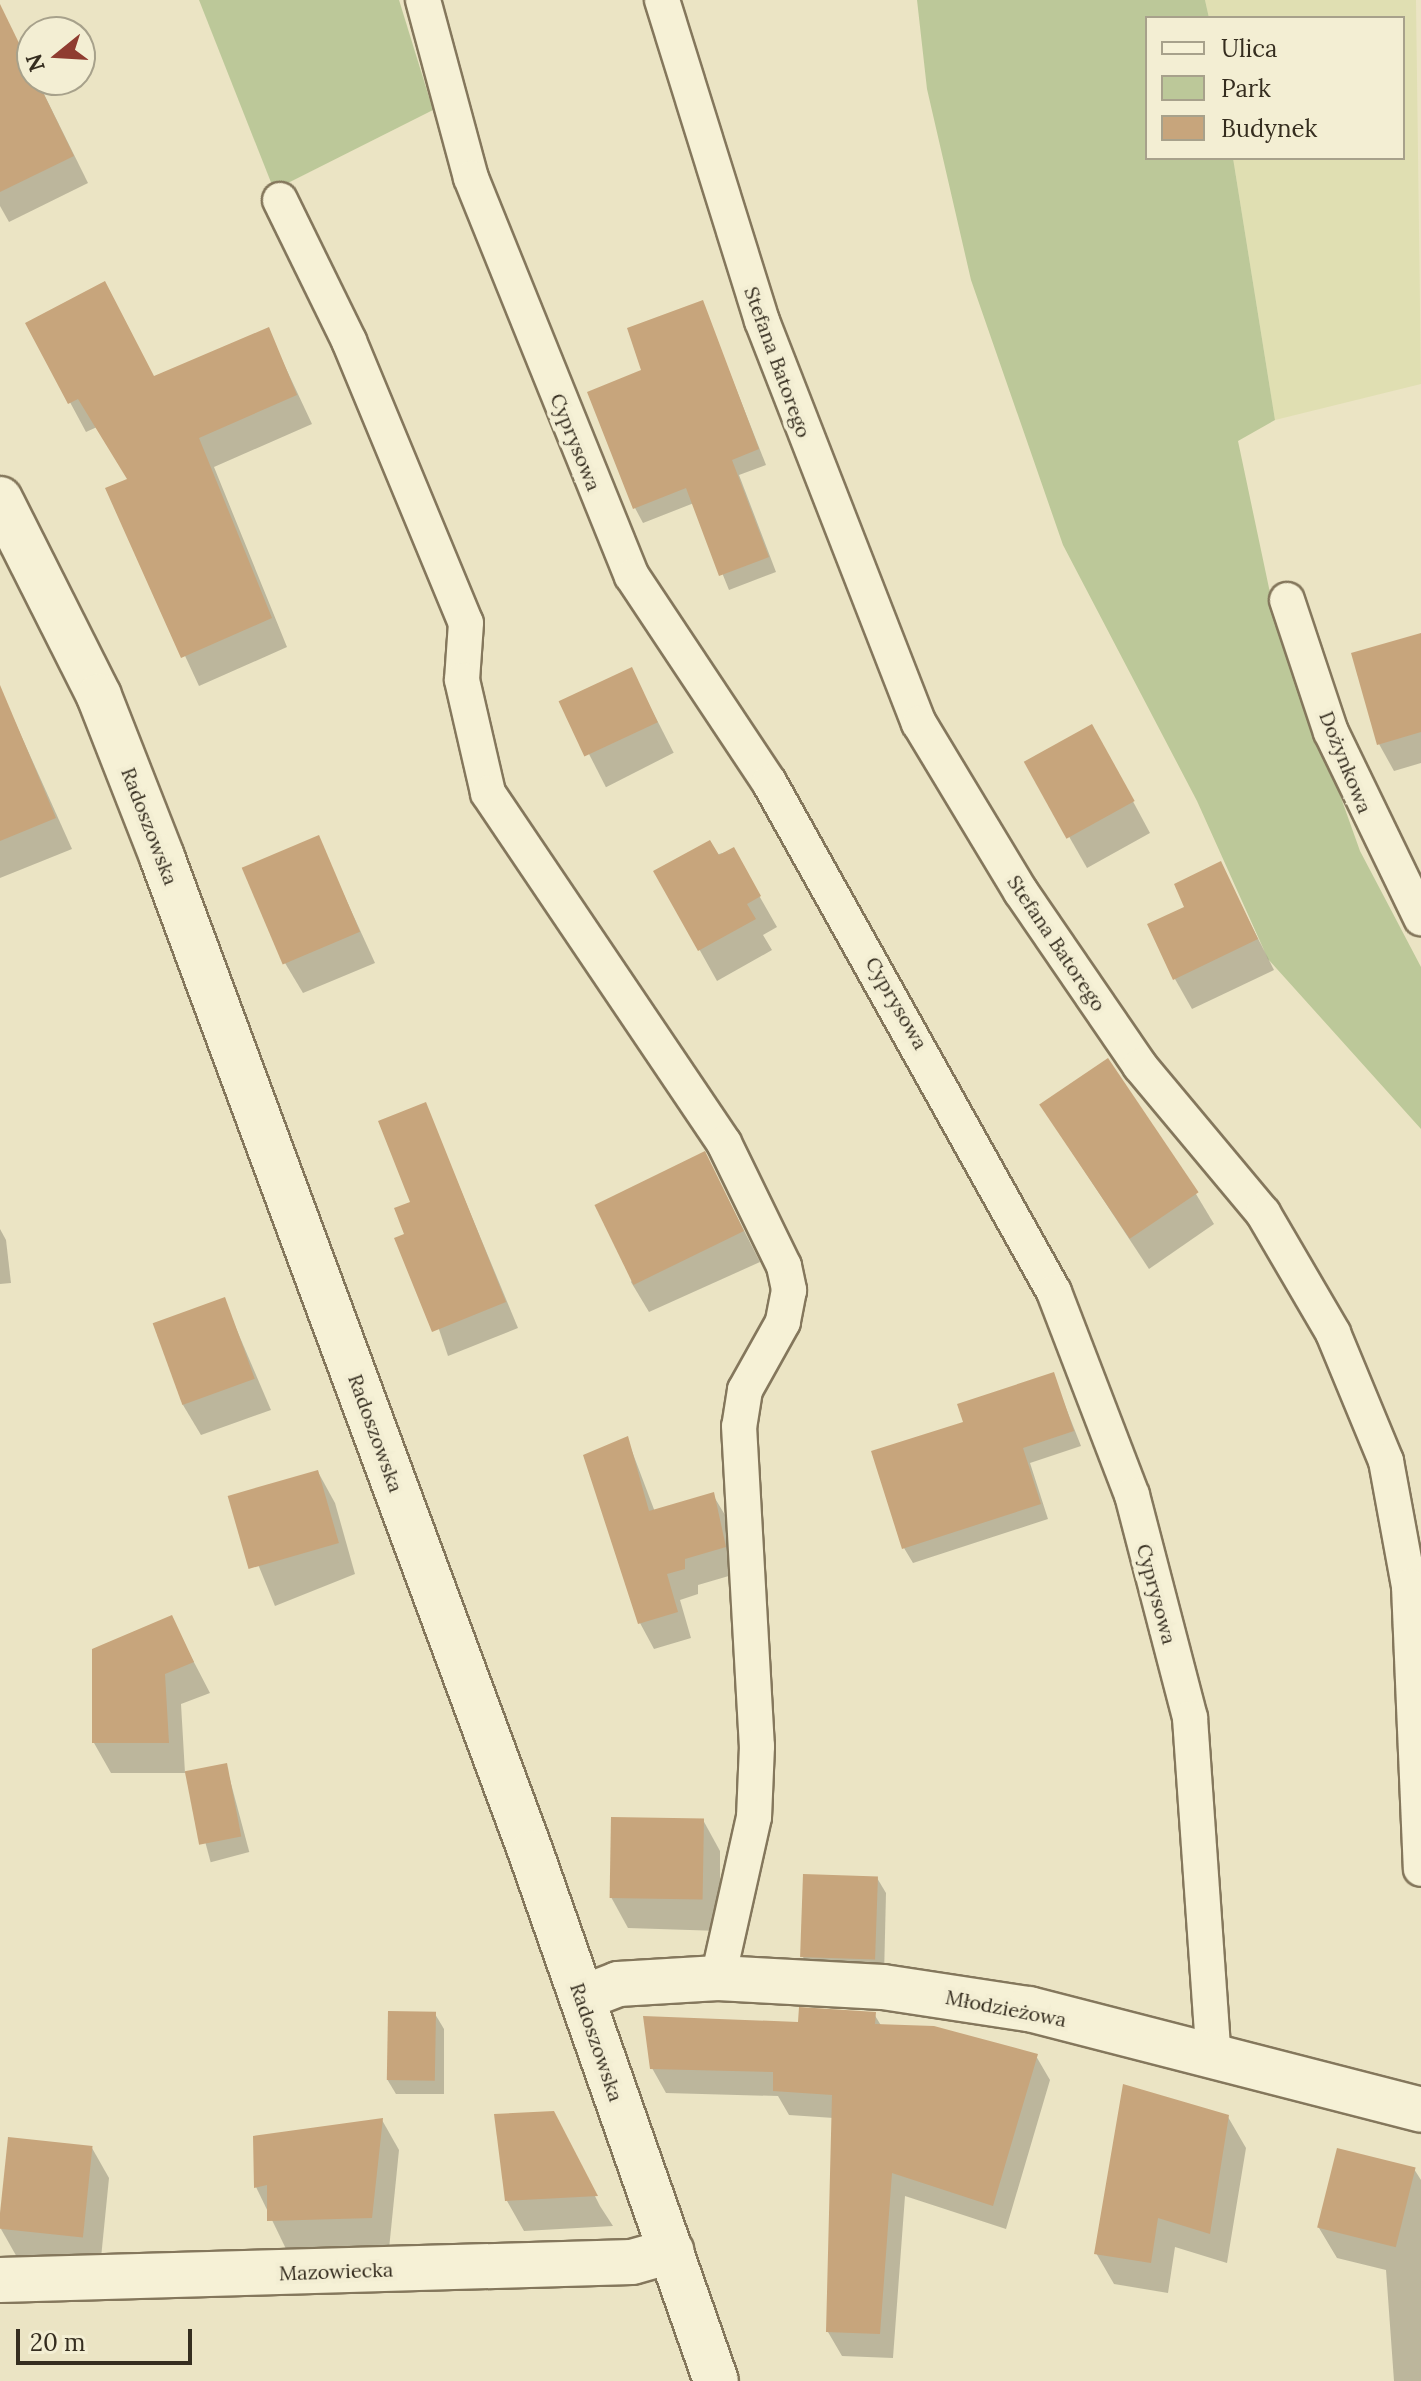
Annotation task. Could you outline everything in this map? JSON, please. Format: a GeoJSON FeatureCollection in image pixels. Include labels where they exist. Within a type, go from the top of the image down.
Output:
{"type":"FeatureCollection","features":[{"type":"Feature","properties":{"kind":"street","name":"Radoszowska"},"geometry":{"type":"LineString","coordinates":[[0,499],[99,696],[162,857],[582,1998],[716,2381]]}},
{"type":"Feature","properties":{"kind":"street","name":"Młodzieżowa"},"geometry":{"type":"LineString","coordinates":[[582,1998],[618,1984],[718,1978],[883,1987],[1029,2009],[1421,2110]]}},
{"type":"Feature","properties":{"kind":"street","name":"Mazowiecka"},"geometry":{"type":"LineString","coordinates":[[0,2280],[632,2262],[671,2251]]}},
{"type":"Feature","properties":{"kind":"lane","name":"Cyprysowa"},"geometry":{"type":"LineString","coordinates":[[423,0],[471,178],[632,576],[769,782],[921,1042],[1060,1307],[1132,1495],[1190,1718],[1214,2057]]}},
{"type":"Feature","properties":{"kind":"lane","name":"Stefana Batorego"},"geometry":{"type":"LineString","coordinates":[[662,0],[762,321],[919,723],[1021,892],[1140,1066],[1263,1213],[1333,1333],[1386,1461],[1409,1586],[1421,1869]]}},
{"type":"Feature","properties":{"kind":"lane"},"geometry":{"type":"LineString","coordinates":[[280,200],[349,341],[466,623],[467,720],[488,793],[520,850],[724,1143],[784,1266],[789,1290],[783,1322],[745,1390],[739,1426],[757,1746],[754,1817],[718,1978]]}},
{"type":"Feature","properties":{"kind":"lane","name":"Dożynkowa"},"geometry":{"type":"LineString","coordinates":[[1287,600],[1331,732],[1421,918]]}},
{"type":"Feature","properties":{"kind":"green space"},"geometry":{"type":"Polygon","coordinates":[[[199,0],[399,0],[433,110],[274,190],[199,0]]]}},
{"type":"Feature","properties":{"kind":"green space"},"geometry":{"type":"Polygon","coordinates":[[[917,0],[1205,0],[1209,16],[1145,16],[1145,160],[1233,160],[1275,420],[1238,441],[1273,607],[1360,851],[1421,967],[1421,1129],[1268,959],[1197,801],[1063,545],[971,280],[927,89],[917,0]]]}},
{"type":"Feature","properties":{"kind":"green space"},"geometry":{"type":"Polygon","coordinates":[[[1205,0],[1416,0],[1421,384],[1275,420],[1233,160],[1405,160],[1405,16],[1209,16],[1205,0]]]}},
{"type":"Feature","properties":{"kind":"building"},"geometry":{"type":"Polygon","coordinates":[[[0,4],[16,37],[16,96],[45,96],[74,156],[0,192],[0,4]]]}},
{"type":"Feature","properties":{"kind":"building"},"geometry":{"type":"Polygon","coordinates":[[[105,281],[154,376],[269,327],[297,395],[199,438],[272,618],[181,658],[105,488],[127,479],[78,399],[68,404],[25,323],[105,281]]]}},
{"type":"Feature","properties":{"kind":"building"},"geometry":{"type":"Polygon","coordinates":[[[703,300],[759,449],[732,460],[769,557],[719,576],[686,488],[633,509],[587,392],[641,370],[627,328],[703,300]]]}},
{"type":"Feature","properties":{"kind":"building"},"geometry":{"type":"Polygon","coordinates":[[[1421,633],[1421,732],[1377,745],[1351,653],[1421,633]]]}},
{"type":"Feature","properties":{"kind":"building"},"geometry":{"type":"Polygon","coordinates":[[[632,667],[658,722],[584,757],[559,701],[632,667]]]}},
{"type":"Feature","properties":{"kind":"building"},"geometry":{"type":"Polygon","coordinates":[[[0,685],[56,818],[0,841],[0,685]]]}},
{"type":"Feature","properties":{"kind":"building"},"geometry":{"type":"Polygon","coordinates":[[[1092,724],[1135,801],[1066,839],[1024,762],[1092,724]]]}},
{"type":"Feature","properties":{"kind":"building"},"geometry":{"type":"Polygon","coordinates":[[[319,835],[360,932],[283,964],[242,868],[319,835]]]}},
{"type":"Feature","properties":{"kind":"building"},"geometry":{"type":"Polygon","coordinates":[[[710,840],[719,855],[734,847],[761,896],[747,904],[756,919],[698,951],[653,871],[710,840]]]}},
{"type":"Feature","properties":{"kind":"building"},"geometry":{"type":"Polygon","coordinates":[[[1221,861],[1258,939],[1173,980],[1147,924],[1184,907],[1174,884],[1221,861]]]}},
{"type":"Feature","properties":{"kind":"building"},"geometry":{"type":"Polygon","coordinates":[[[1108,1058],[1199,1192],[1130,1239],[1039,1104],[1108,1058]]]}},
{"type":"Feature","properties":{"kind":"building"},"geometry":{"type":"Polygon","coordinates":[[[426,1102],[506,1302],[432,1332],[394,1238],[404,1234],[394,1208],[410,1202],[378,1121],[426,1102]]]}},
{"type":"Feature","properties":{"kind":"building"},"geometry":{"type":"Polygon","coordinates":[[[705,1151],[744,1231],[633,1285],[594,1205],[705,1151]]]}},
{"type":"Feature","properties":{"kind":"building"},"geometry":{"type":"Polygon","coordinates":[[[225,1297],[255,1379],[182,1405],[153,1323],[225,1297]]]}},
{"type":"Feature","properties":{"kind":"building"},"geometry":{"type":"Polygon","coordinates":[[[1054,1372],[1074,1431],[1023,1448],[1041,1504],[902,1549],[871,1451],[963,1422],[957,1404],[1054,1372]]]}},
{"type":"Feature","properties":{"kind":"building"},"geometry":{"type":"Polygon","coordinates":[[[628,1436],[649,1511],[714,1492],[726,1547],[685,1559],[685,1569],[667,1574],[678,1612],[638,1624],[583,1455],[628,1436]]]}},
{"type":"Feature","properties":{"kind":"building"},"geometry":{"type":"Polygon","coordinates":[[[318,1470],[339,1543],[249,1569],[228,1496],[318,1470]]]}},
{"type":"Feature","properties":{"kind":"building"},"geometry":{"type":"Polygon","coordinates":[[[172,1615],[194,1662],[165,1674],[169,1743],[92,1743],[92,1649],[172,1615]]]}},
{"type":"Feature","properties":{"kind":"building"},"geometry":{"type":"Polygon","coordinates":[[[227,1763],[241,1837],[199,1845],[185,1771],[227,1763]]]}},
{"type":"Feature","properties":{"kind":"building"},"geometry":{"type":"Polygon","coordinates":[[[611,1817],[704,1819],[703,1900],[610,1898],[611,1817]]]}},
{"type":"Feature","properties":{"kind":"building"},"geometry":{"type":"Polygon","coordinates":[[[803,1874],[878,1877],[875,1960],[800,1957],[803,1874]]]}},
{"type":"Feature","properties":{"kind":"building"},"geometry":{"type":"Polygon","coordinates":[[[799,2007],[876,2012],[875,2024],[934,2026],[1038,2054],[993,2206],[892,2173],[880,2334],[826,2332],[832,2095],[773,2091],[773,2072],[650,2069],[643,2016],[798,2022],[799,2007]]]}},
{"type":"Feature","properties":{"kind":"building"},"geometry":{"type":"Polygon","coordinates":[[[388,2011],[436,2012],[435,2081],[387,2080],[388,2011]]]}},
{"type":"Feature","properties":{"kind":"building"},"geometry":{"type":"Polygon","coordinates":[[[1123,2084],[1229,2115],[1210,2234],[1158,2218],[1151,2263],[1094,2254],[1123,2084]]]}},
{"type":"Feature","properties":{"kind":"building"},"geometry":{"type":"Polygon","coordinates":[[[554,2111],[598,2196],[505,2201],[494,2114],[554,2111]]]}},
{"type":"Feature","properties":{"kind":"building"},"geometry":{"type":"Polygon","coordinates":[[[383,2118],[372,2218],[267,2221],[267,2185],[254,2188],[253,2136],[383,2118]]]}},
{"type":"Feature","properties":{"kind":"building"},"geometry":{"type":"Polygon","coordinates":[[[8,2137],[93,2146],[83,2237],[0,2229],[8,2137]]]}},
{"type":"Feature","properties":{"kind":"building"},"geometry":{"type":"Polygon","coordinates":[[[1337,2148],[1416,2168],[1396,2247],[1317,2228],[1337,2148]]]}}]}
